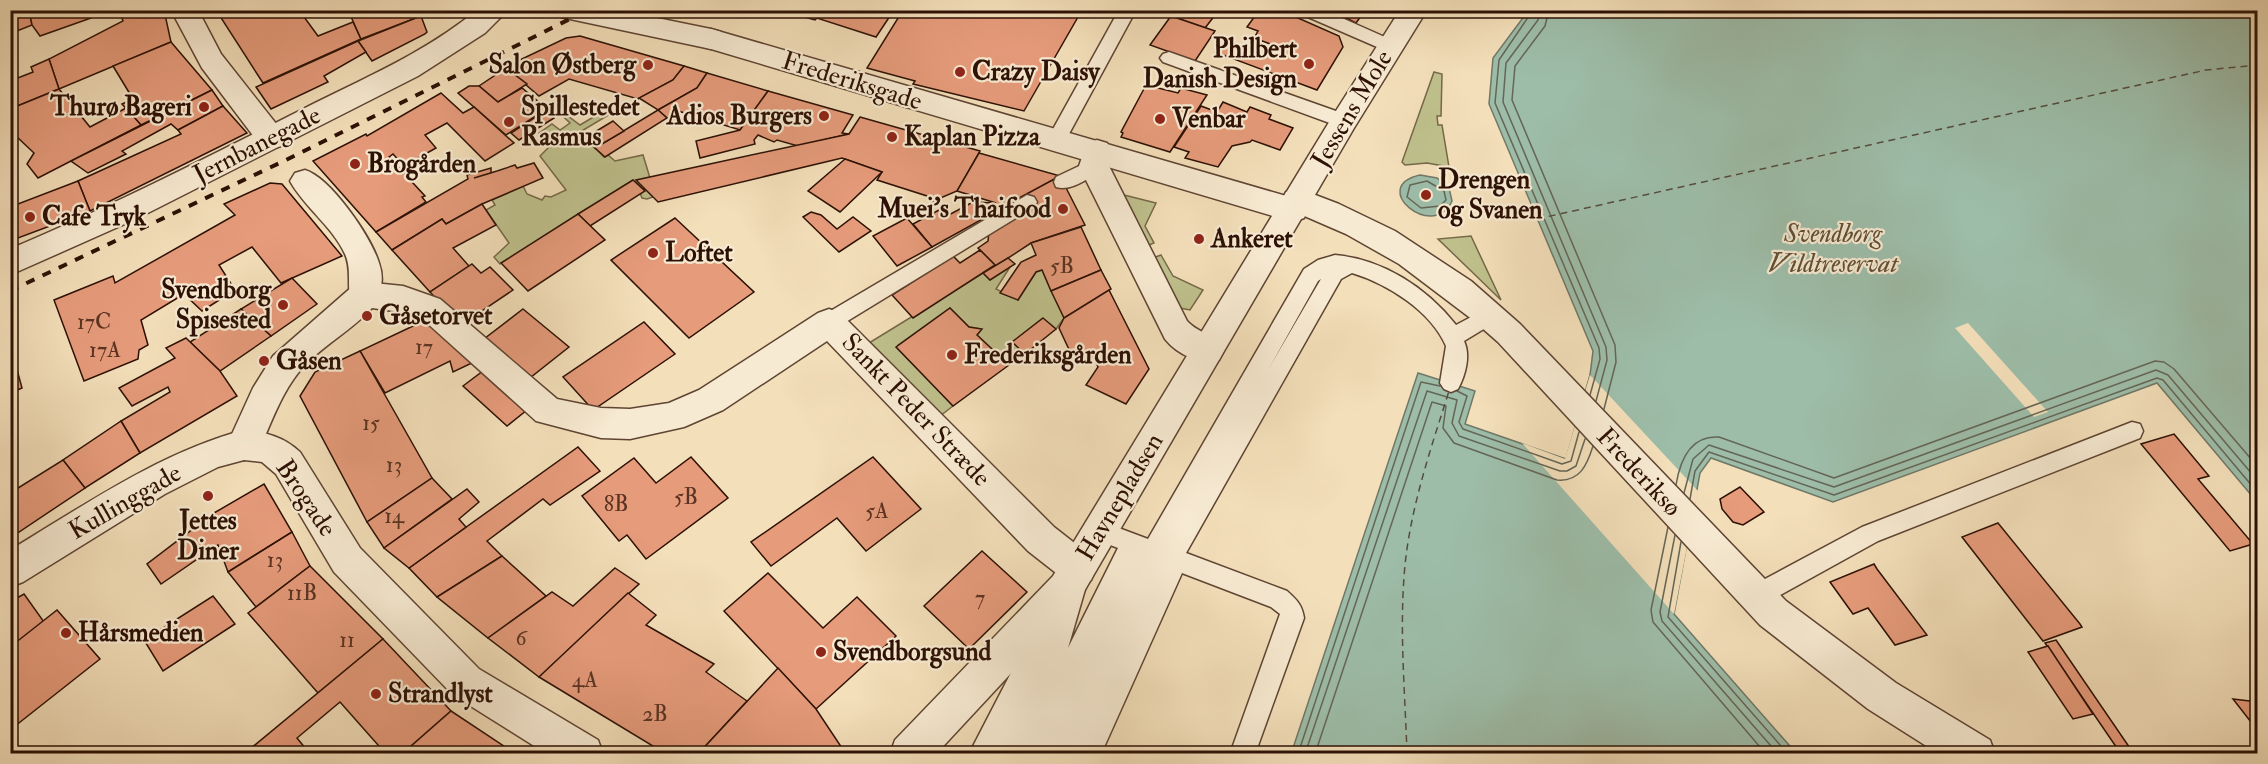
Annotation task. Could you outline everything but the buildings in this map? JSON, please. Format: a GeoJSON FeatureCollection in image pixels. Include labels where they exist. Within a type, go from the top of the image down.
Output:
{"type":"FeatureCollection","features":[{"type":"Feature","properties":{"kind":"street"},"geometry":{"type":"LineString","coordinates":[[184,10],[191,27],[208,54],[271,138]]}},
{"type":"Feature","properties":{"kind":"street","name":"Jernbanegade"},"geometry":{"type":"LineString","coordinates":[[10,263],[127,211],[438,51],[495,10]]}},
{"type":"Feature","properties":{"kind":"street","name":"Frederiksgade"},"geometry":{"type":"LineString","coordinates":[[570,10],[600,14],[711,39],[1056,140],[1095,158],[1295,205]]}},
{"type":"Feature","properties":{"kind":"street","name":"Jessens Mole"},"geometry":{"type":"LineString","coordinates":[[1295,205],[1344,121],[1414,10]]}},
{"type":"Feature","properties":{"kind":"street"},"geometry":{"type":"LineString","coordinates":[[1095,158],[1176,330],[1182,337],[1208,350]]}},
{"type":"Feature","properties":{"kind":"street"},"geometry":{"type":"LineString","coordinates":[[305,181],[363,255],[368,275],[364,295]]}},
{"type":"Feature","properties":{"kind":"street","name":"Frederiksø"},"geometry":{"type":"LineString","coordinates":[[1295,205],[1341,217],[1386,239],[1447,278],[1490,315],[1773,613],[1846,671],[1913,717],[1976,753]]}},
{"type":"Feature","properties":{"kind":"street","name":"Havnepladsen"},"geometry":{"type":"LineString","coordinates":[[909,753],[1050,608],[1078,568],[1295,205]]}},
{"type":"Feature","properties":{"kind":"street","name":"Sankt Peder Stræde"},"geometry":{"type":"LineString","coordinates":[[364,295],[396,296],[414,300],[429,308],[548,411],[601,423],[630,424],[672,417],[711,400],[829,321],[1041,539],[1078,568]]}},
{"type":"Feature","properties":{"kind":"street","name":"Brogade"},"geometry":{"type":"LineString","coordinates":[[364,295],[353,308],[306,344],[285,365],[266,396],[244,446],[277,452],[288,463],[347,560],[466,682],[584,753]]}},
{"type":"Feature","properties":{"kind":"street","name":"Kullinggade"},"geometry":{"type":"LineString","coordinates":[[10,570],[180,469],[211,454],[244,446]]}},
{"type":"Feature","properties":{"kind":"lane"},"geometry":{"type":"LineString","coordinates":[[1056,140],[1128,10]]}},
{"type":"Feature","properties":{"kind":"lane"},"geometry":{"type":"LineString","coordinates":[[1307,10],[1390,46]]}},
{"type":"Feature","properties":{"kind":"lane"},"geometry":{"type":"LineString","coordinates":[[1169,58],[1344,121]]}},
{"type":"Feature","properties":{"kind":"lane"},"geometry":{"type":"LineString","coordinates":[[1063,182],[1095,158]]}},
{"type":"Feature","properties":{"kind":"lane"},"geometry":{"type":"LineString","coordinates":[[829,321],[1027,202]]}},
{"type":"Feature","properties":{"kind":"lane"},"geometry":{"type":"LineString","coordinates":[[1028,753],[1334,273],[1344,266],[1353,264],[1378,273],[1400,286],[1433,314],[1453,338],[1456,358],[1451,383]]}},
{"type":"Feature","properties":{"kind":"lane"},"geometry":{"type":"LineString","coordinates":[[1453,338],[1490,315]]}},
{"type":"Feature","properties":{"kind":"lane"},"geometry":{"type":"LineString","coordinates":[[1756,596],[1870,534],[2132,431]]}},
{"type":"Feature","properties":{"kind":"lane"},"geometry":{"type":"LineString","coordinates":[[1100,531],[1279,599],[1292,609],[1292,618],[1242,753]]}},
{"type":"Feature","properties":{"kind":"lane"},"geometry":{"type":"LineString","coordinates":[[1047,753],[1157,553]]}},
{"type":"Feature","properties":{"kind":"lane"},"geometry":{"type":"LineString","coordinates":[[1068,753],[1157,553]]}},
{"type":"Feature","properties":{"kind":"lane"},"geometry":{"type":"LineString","coordinates":[[1088,753],[1157,553]]}},
{"type":"Feature","properties":{"kind":"lane"},"geometry":{"type":"LineString","coordinates":[[981,753],[1078,568]]}},
{"type":"Feature","properties":{"kind":"lane"},"geometry":{"type":"LineString","coordinates":[[1006,753],[1054,654],[1078,568]]}},
{"type":"Feature","properties":{"kind":"green space"},"geometry":{"type":"Polygon","coordinates":[[[1434,72],[1442,74],[1441,116],[1437,116],[1438,125],[1442,125],[1449,167],[1427,163],[1405,165],[1402,162],[1434,72]]]}},
{"type":"Feature","properties":{"kind":"green space"},"geometry":{"type":"Polygon","coordinates":[[[553,107],[580,125],[607,109],[612,113],[580,132],[604,157],[608,155],[615,161],[643,155],[650,178],[637,181],[653,197],[642,198],[640,193],[644,190],[633,180],[500,264],[494,257],[509,243],[486,210],[495,205],[492,200],[523,186],[527,194],[542,200],[545,196],[551,197],[566,190],[540,156],[552,144],[548,140],[539,146],[535,143],[544,137],[539,133],[552,124],[560,130],[570,123],[553,107]]]}},
{"type":"Feature","properties":{"kind":"green space"},"geometry":{"type":"Polygon","coordinates":[[[1122,196],[1156,203],[1145,226],[1154,243],[1147,246],[1122,196]]]}},
{"type":"Feature","properties":{"kind":"green space"},"geometry":{"type":"Polygon","coordinates":[[[1471,236],[1501,300],[1438,239],[1471,236]]]}},
{"type":"Feature","properties":{"kind":"green space"},"geometry":{"type":"Polygon","coordinates":[[[1161,255],[1173,276],[1203,290],[1190,310],[1180,308],[1153,258],[1161,255]]]}},
{"type":"Feature","properties":{"kind":"green space"},"geometry":{"type":"Polygon","coordinates":[[[1010,267],[996,289],[1018,300],[1036,272],[1042,270],[1064,318],[1056,329],[1042,319],[1013,342],[1025,354],[1009,365],[977,335],[981,329],[969,327],[950,308],[898,345],[953,406],[940,416],[869,343],[983,273],[990,280],[1010,267]]]}},
{"type":"Feature","properties":{"kind":"water","name":"Svendborg Vildtreservat"},"geometry":{"type":"Polygon","coordinates":[[[1528,11],[2257,11],[2257,502],[2157,383],[1833,502],[1711,458],[1700,473],[1674,614],[1796,753],[1291,754],[1418,373],[1475,391],[1465,424],[1566,459],[1590,375],[1593,351],[1489,104],[1493,58],[1528,11]]]}},
{"type":"Feature","properties":{"kind":"water","name":"Drengen og Svanen"},"geometry":{"type":"Polygon","coordinates":[[[1420,175],[1437,178],[1449,188],[1452,201],[1443,212],[1432,216],[1420,214],[1409,208],[1402,199],[1400,190],[1405,181],[1420,175]]]}},
{"type":"Feature","properties":{"kind":"pier"},"geometry":{"type":"Polygon","coordinates":[[[1968,323],[2048,412],[2034,417],[1955,328],[1968,323]]]}},
{"type":"Feature","properties":{"kind":"pier"},"geometry":{"type":"Polygon","coordinates":[[[1590,375],[1698,491],[1674,614],[1522,443],[1565,459],[1590,375]]]}},
{"type":"Feature","properties":{"kind":"ferry route"},"geometry":{"type":"LineString","coordinates":[[1537,219],[2206,70],[2258,65]]}},
{"type":"Feature","properties":{"kind":"ferry route"},"geometry":{"type":"LineString","coordinates":[[1407,754],[1402,636],[1405,565],[1417,499],[1449,391]]}},
{"type":"Feature","properties":{"kind":"railway"},"geometry":{"type":"LineString","coordinates":[[10,291],[288,159],[588,10]]}},
{"type":"Feature","properties":{"kind":"place","name":"Philbert Danish Design"},"geometry":{"type":"Point","coordinates":[1309,64]}},
{"type":"Feature","properties":{"kind":"place","name":"Salon Østberg"},"geometry":{"type":"Point","coordinates":[648,65]}},
{"type":"Feature","properties":{"kind":"place","name":"Crazy Daisy"},"geometry":{"type":"Point","coordinates":[960,72]}},
{"type":"Feature","properties":{"kind":"place","name":"Thurø Bageri"},"geometry":{"type":"Point","coordinates":[204,107]}},
{"type":"Feature","properties":{"kind":"place","name":"Adios Burgers"},"geometry":{"type":"Point","coordinates":[824,116]}},
{"type":"Feature","properties":{"kind":"place","name":"Venbar"},"geometry":{"type":"Point","coordinates":[1160,119]}},
{"type":"Feature","properties":{"kind":"place","name":"Spillestedet Rasmus"},"geometry":{"type":"Point","coordinates":[509,122]}},
{"type":"Feature","properties":{"kind":"place","name":"Kaplan Pizza"},"geometry":{"type":"Point","coordinates":[892,137]}},
{"type":"Feature","properties":{"kind":"place","name":"Brogården"},"geometry":{"type":"Point","coordinates":[355,164]}},
{"type":"Feature","properties":{"kind":"place","name":"Drengen og Svanen"},"geometry":{"type":"Point","coordinates":[1426,195]}},
{"type":"Feature","properties":{"kind":"place","name":"Muei's Thaifood"},"geometry":{"type":"Point","coordinates":[1063,209]}},
{"type":"Feature","properties":{"kind":"place","name":"Cafe Tryk"},"geometry":{"type":"Point","coordinates":[30,217]}},
{"type":"Feature","properties":{"kind":"place","name":"Ankeret"},"geometry":{"type":"Point","coordinates":[1199,239]}},
{"type":"Feature","properties":{"kind":"place","name":"Loftet"},"geometry":{"type":"Point","coordinates":[653,253]}},
{"type":"Feature","properties":{"kind":"place","name":"Svendborg Spisested"},"geometry":{"type":"Point","coordinates":[283,305]}},
{"type":"Feature","properties":{"kind":"place","name":"Gåsetorvet"},"geometry":{"type":"Point","coordinates":[367,316]}},
{"type":"Feature","properties":{"kind":"place","name":"Frederiksgården"},"geometry":{"type":"Point","coordinates":[952,355]}},
{"type":"Feature","properties":{"kind":"place","name":"Gåsen"},"geometry":{"type":"Point","coordinates":[264,361]}},
{"type":"Feature","properties":{"kind":"place","name":"Jettes Diner"},"geometry":{"type":"Point","coordinates":[208,496]}},
{"type":"Feature","properties":{"kind":"place","name":"Hårsmedien"},"geometry":{"type":"Point","coordinates":[66,633]}},
{"type":"Feature","properties":{"kind":"place","name":"Svendborgsund"},"geometry":{"type":"Point","coordinates":[821,652]}},
{"type":"Feature","properties":{"kind":"place","name":"Strandlyst"},"geometry":{"type":"Point","coordinates":[376,694]}}]}
